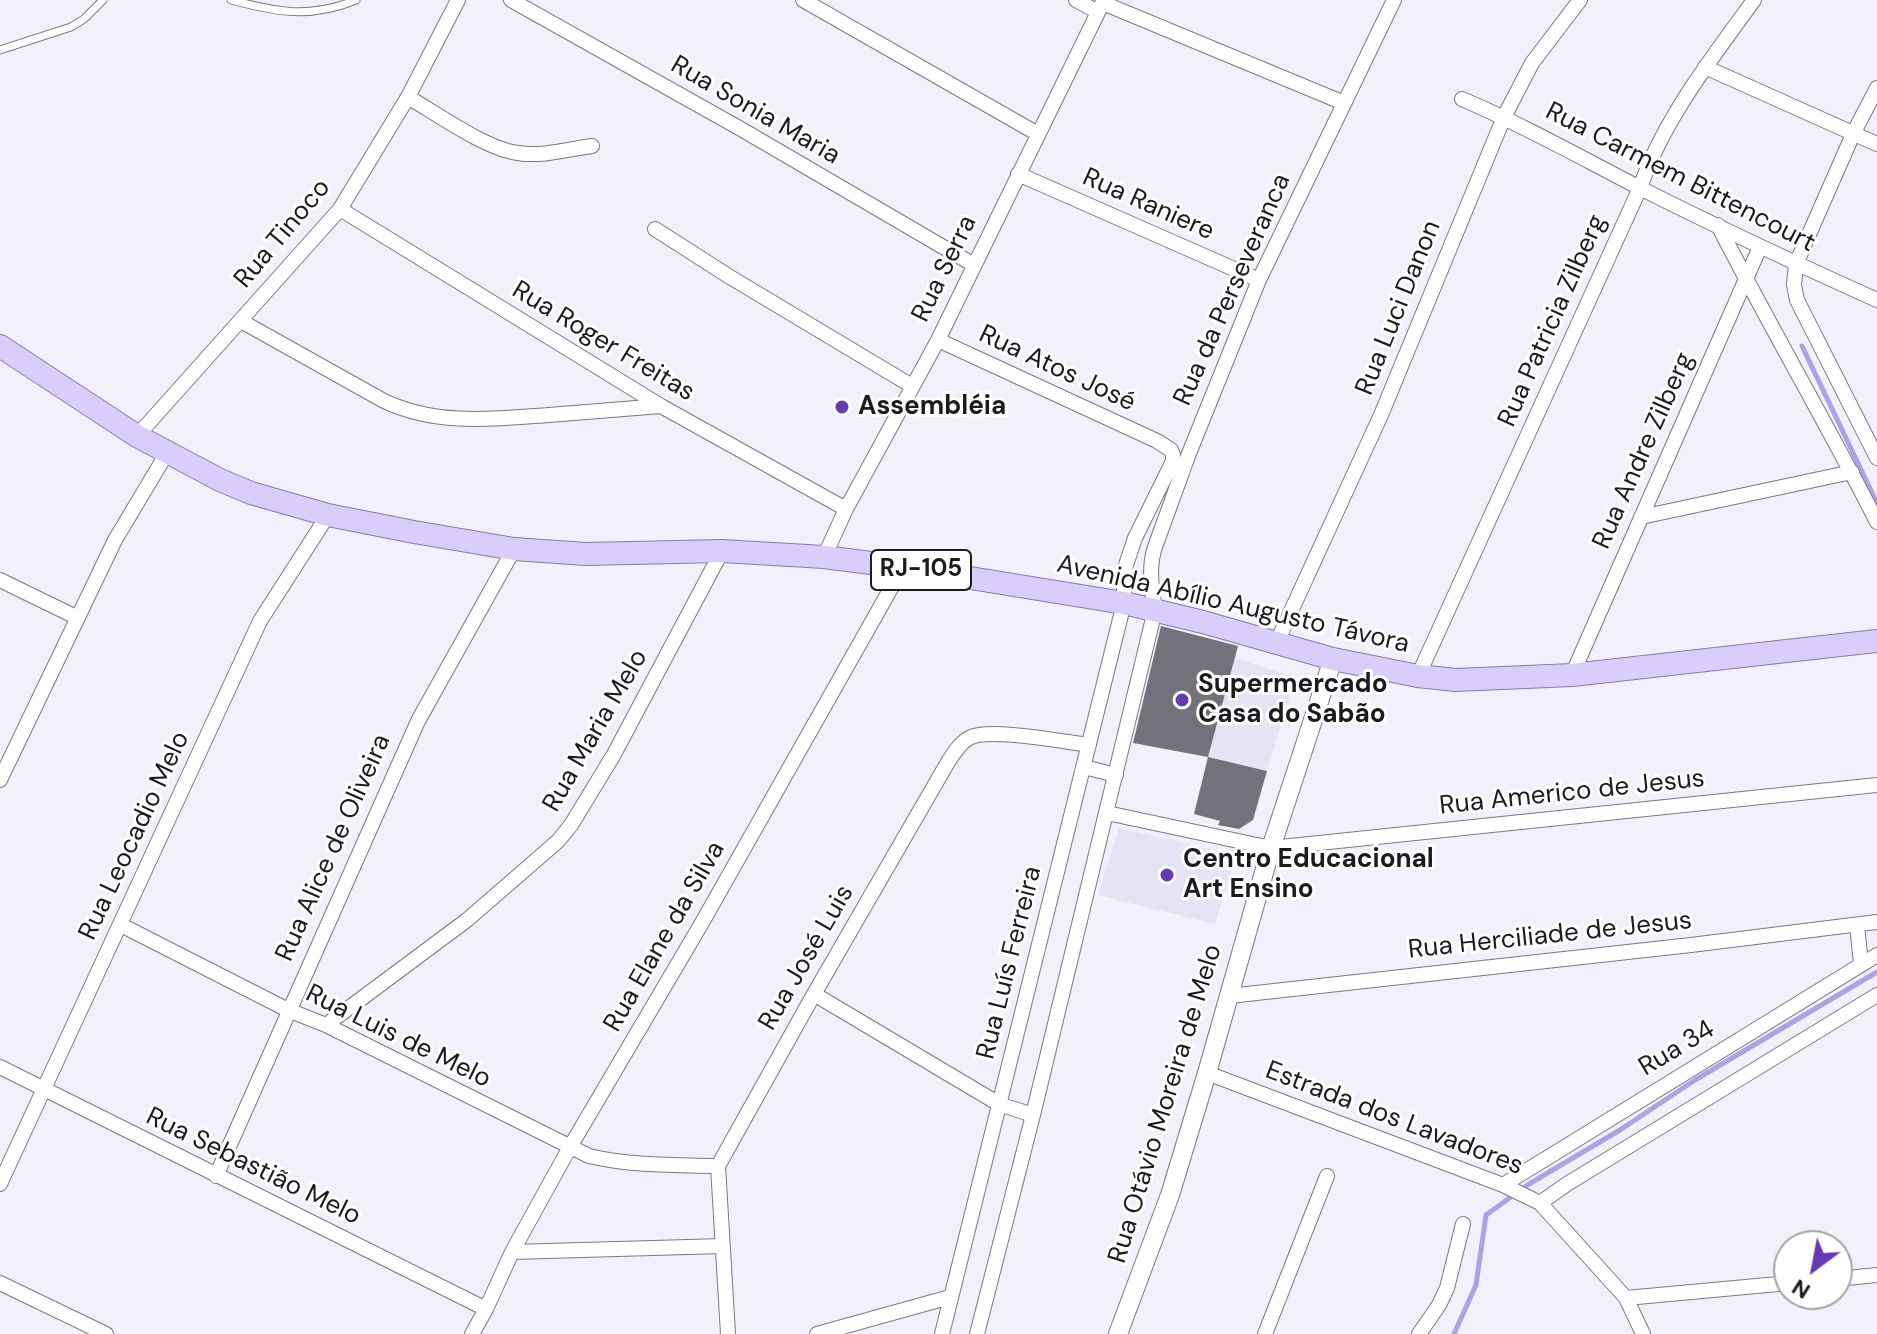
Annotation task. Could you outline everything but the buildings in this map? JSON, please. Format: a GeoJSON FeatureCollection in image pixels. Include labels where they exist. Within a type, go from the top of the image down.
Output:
{"type":"FeatureCollection","features":[{"type":"Feature","properties":{"kind":"main road","name":"Avenida Abílio Augusto Távora"},"geometry":{"type":"LineString","coordinates":[[0,346],[137,436],[251,493],[328,515],[514,549],[598,554],[722,551],[824,557],[903,567],[1124,603],[1333,659],[1418,676],[1456,680],[1572,675],[1877,641]]}},
{"type":"Feature","properties":{"kind":"street","name":"Rua Tinoco"},"geometry":{"type":"LineString","coordinates":[[137,436],[340,209],[408,97],[458,0]]}},
{"type":"Feature","properties":{"kind":"street","name":"Rua Sonia Maria"},"geometry":{"type":"LineString","coordinates":[[511,0],[974,265]]}},
{"type":"Feature","properties":{"kind":"street"},"geometry":{"type":"LineString","coordinates":[[803,0],[1038,134]]}},
{"type":"Feature","properties":{"kind":"street"},"geometry":{"type":"LineString","coordinates":[[1076,0],[1101,5],[1344,103]]}},
{"type":"Feature","properties":{"kind":"street","name":"Rua da Perseveranca"},"geometry":{"type":"LineString","coordinates":[[1155,610],[1152,557],[1188,456],[1259,280],[1394,0]]}},
{"type":"Feature","properties":{"kind":"street","name":"Rua Luci Danon"},"geometry":{"type":"LineString","coordinates":[[1276,644],[1381,415],[1504,117],[1532,63],[1580,0]]}},
{"type":"Feature","properties":{"kind":"street","name":"Rua Patricia Zilberg"},"geometry":{"type":"LineString","coordinates":[[1418,676],[1652,156],[1705,67],[1754,0]]}},
{"type":"Feature","properties":{"kind":"street","name":"Rua Serra"},"geometry":{"type":"LineString","coordinates":[[824,557],[846,509],[938,340],[1101,5]]}},
{"type":"Feature","properties":{"kind":"street"},"geometry":{"type":"LineString","coordinates":[[1705,67],[1877,144]]}},
{"type":"Feature","properties":{"kind":"street"},"geometry":{"type":"LineString","coordinates":[[1877,88],[1854,132],[1796,264],[1794,285],[1797,300],[1877,458]]}},
{"type":"Feature","properties":{"kind":"street"},"geometry":{"type":"LineString","coordinates":[[408,97],[503,150],[535,154],[592,146]]}},
{"type":"Feature","properties":{"kind":"street","name":"Rua Carmem Bittencourt"},"geometry":{"type":"LineString","coordinates":[[1462,99],[1504,117],[1760,247],[1877,300]]}},
{"type":"Feature","properties":{"kind":"street","name":"Rua Raniere"},"geometry":{"type":"LineString","coordinates":[[1018,174],[1259,280]]}},
{"type":"Feature","properties":{"kind":"street","name":"Rua Roger Freitas"},"geometry":{"type":"LineString","coordinates":[[340,209],[661,406],[846,509]]}},
{"type":"Feature","properties":{"kind":"street"},"geometry":{"type":"LineString","coordinates":[[1717,225],[1877,522]]}},
{"type":"Feature","properties":{"kind":"street"},"geometry":{"type":"LineString","coordinates":[[655,229],[912,386]]}},
{"type":"Feature","properties":{"kind":"street","name":"Rua Andre Zilberg"},"geometry":{"type":"LineString","coordinates":[[1572,675],[1760,247]]}},
{"type":"Feature","properties":{"kind":"street"},"geometry":{"type":"LineString","coordinates":[[241,321],[384,401],[400,409],[429,416],[498,419],[661,406]]}},
{"type":"Feature","properties":{"kind":"street","name":"Rua Atos José"},"geometry":{"type":"LineString","coordinates":[[938,340],[1157,441]]}},
{"type":"Feature","properties":{"kind":"street","name":"Rua Luís Ferreira"},"geometry":{"type":"LineString","coordinates":[[942,1334],[1124,603],[1126,565],[1135,538],[1173,461],[1171,450],[1157,441]]}},
{"type":"Feature","properties":{"kind":"street"},"geometry":{"type":"LineString","coordinates":[[0,780],[115,540],[167,453]]}},
{"type":"Feature","properties":{"kind":"street"},"geometry":{"type":"LineString","coordinates":[[1641,517],[1852,472]]}},
{"type":"Feature","properties":{"kind":"street","name":"Rua Leocadio Melo"},"geometry":{"type":"LineString","coordinates":[[0,1184],[260,621],[328,515]]}},
{"type":"Feature","properties":{"kind":"street","name":"Rua Alice de Oliveira"},"geometry":{"type":"LineString","coordinates":[[216,1176],[418,721],[514,549]]}},
{"type":"Feature","properties":{"kind":"street","name":"Rua Maria Melo"},"geometry":{"type":"LineString","coordinates":[[326,1025],[467,920],[558,841],[613,756],[722,551]]}},
{"type":"Feature","properties":{"kind":"street","name":"Rua Elane da Silva"},"geometry":{"type":"LineString","coordinates":[[472,1334],[512,1252],[570,1147],[703,921],[903,567]]}},
{"type":"Feature","properties":{"kind":"street"},"geometry":{"type":"LineString","coordinates":[[0,580],[76,617]]}},
{"type":"Feature","properties":{"kind":"street"},"geometry":{"type":"LineString","coordinates":[[977,1334],[1155,610]]}},
{"type":"Feature","properties":{"kind":"street","name":"Rua Otávio Moreira de Melo"},"geometry":{"type":"LineString","coordinates":[[1118,1334],[1170,1195],[1271,848],[1333,659]]}},
{"type":"Feature","properties":{"kind":"street","name":"Rua José Luis"},"geometry":{"type":"LineString","coordinates":[[718,1166],[814,994],[960,745],[978,734],[997,734],[1089,745]]}},
{"type":"Feature","properties":{"kind":"street"},"geometry":{"type":"LineString","coordinates":[[1084,767],[1116,775]]}},
{"type":"Feature","properties":{"kind":"street","name":"Rua Americo de Jesus"},"geometry":{"type":"LineString","coordinates":[[1107,813],[1271,848],[1877,785]]}},
{"type":"Feature","properties":{"kind":"street","name":"Rua Herciliade de Jesus"},"geometry":{"type":"LineString","coordinates":[[1229,996],[1877,922]]}},
{"type":"Feature","properties":{"kind":"street","name":"Rua Luis de Melo"},"geometry":{"type":"LineString","coordinates":[[121,925],[570,1147]]}},
{"type":"Feature","properties":{"kind":"street"},"geometry":{"type":"LineString","coordinates":[[1857,925],[1861,964]]}},
{"type":"Feature","properties":{"kind":"street","name":"Rua 34"},"geometry":{"type":"LineString","coordinates":[[1507,1187],[1877,955]]}},
{"type":"Feature","properties":{"kind":"street"},"geometry":{"type":"LineString","coordinates":[[814,994],[999,1104],[1033,1115]]}},
{"type":"Feature","properties":{"kind":"street"},"geometry":{"type":"LineString","coordinates":[[1536,1201],[1877,995]]}},
{"type":"Feature","properties":{"kind":"street","name":"Rua Sebastião Melo"},"geometry":{"type":"LineString","coordinates":[[0,1067],[486,1309]]}},
{"type":"Feature","properties":{"kind":"street","name":"Estrada dos Lavadores"},"geometry":{"type":"LineString","coordinates":[[1207,1073],[1507,1187],[1536,1201],[1626,1298],[1643,1334]]}},
{"type":"Feature","properties":{"kind":"street"},"geometry":{"type":"LineString","coordinates":[[570,1147],[608,1161],[718,1166],[728,1334]]}},
{"type":"Feature","properties":{"kind":"street"},"geometry":{"type":"LineString","coordinates":[[1265,1334],[1327,1176]]}},
{"type":"Feature","properties":{"kind":"street"},"geometry":{"type":"LineString","coordinates":[[1419,1334],[1447,1288],[1463,1224]]}},
{"type":"Feature","properties":{"kind":"street"},"geometry":{"type":"LineString","coordinates":[[512,1252],[723,1246]]}},
{"type":"Feature","properties":{"kind":"street"},"geometry":{"type":"LineString","coordinates":[[1853,1277],[1877,1275]]}},
{"type":"Feature","properties":{"kind":"street"},"geometry":{"type":"LineString","coordinates":[[0,1283],[106,1334]]}},
{"type":"Feature","properties":{"kind":"street"},"geometry":{"type":"LineString","coordinates":[[1626,1298],[1773,1284]]}},
{"type":"Feature","properties":{"kind":"street"},"geometry":{"type":"LineString","coordinates":[[817,1334],[950,1297]]}},
{"type":"Feature","properties":{"kind":"lane"},"geometry":{"type":"LineString","coordinates":[[231,0],[301,13],[356,0]]}},
{"type":"Feature","properties":{"kind":"lane"},"geometry":{"type":"LineString","coordinates":[[0,50],[71,27],[84,19],[100,2]]}},
{"type":"Feature","properties":{"kind":"shaded area"},"geometry":{"type":"Polygon","coordinates":[[[1235,658],[1287,675],[1293,684],[1267,771],[1208,757],[1235,658]]]}},
{"type":"Feature","properties":{"kind":"shaded area","name":"Centro Educacional Art Ensino"},"geometry":{"type":"Polygon","coordinates":[[[1119,828],[1236,855],[1215,924],[1098,895],[1119,828]]]}},
{"type":"Feature","properties":{"kind":"waterway"},"geometry":{"type":"LineString","coordinates":[[1802,346],[1877,503]]}},
{"type":"Feature","properties":{"kind":"waterway"},"geometry":{"type":"LineString","coordinates":[[1454,1334],[1476,1285],[1486,1215],[1529,1184],[1620,1130],[1695,1080],[1877,972]]}},
{"type":"Feature","properties":{"kind":"place","name":"Assembléia"},"geometry":{"type":"Point","coordinates":[842,407]}},
{"type":"Feature","properties":{"kind":"place","name":"Supermercado Casa do Sabão"},"geometry":{"type":"Point","coordinates":[1182,700]}},
{"type":"Feature","properties":{"kind":"place","name":"Centro Educacional Art Ensino"},"geometry":{"type":"Point","coordinates":[1167,875]}}]}
